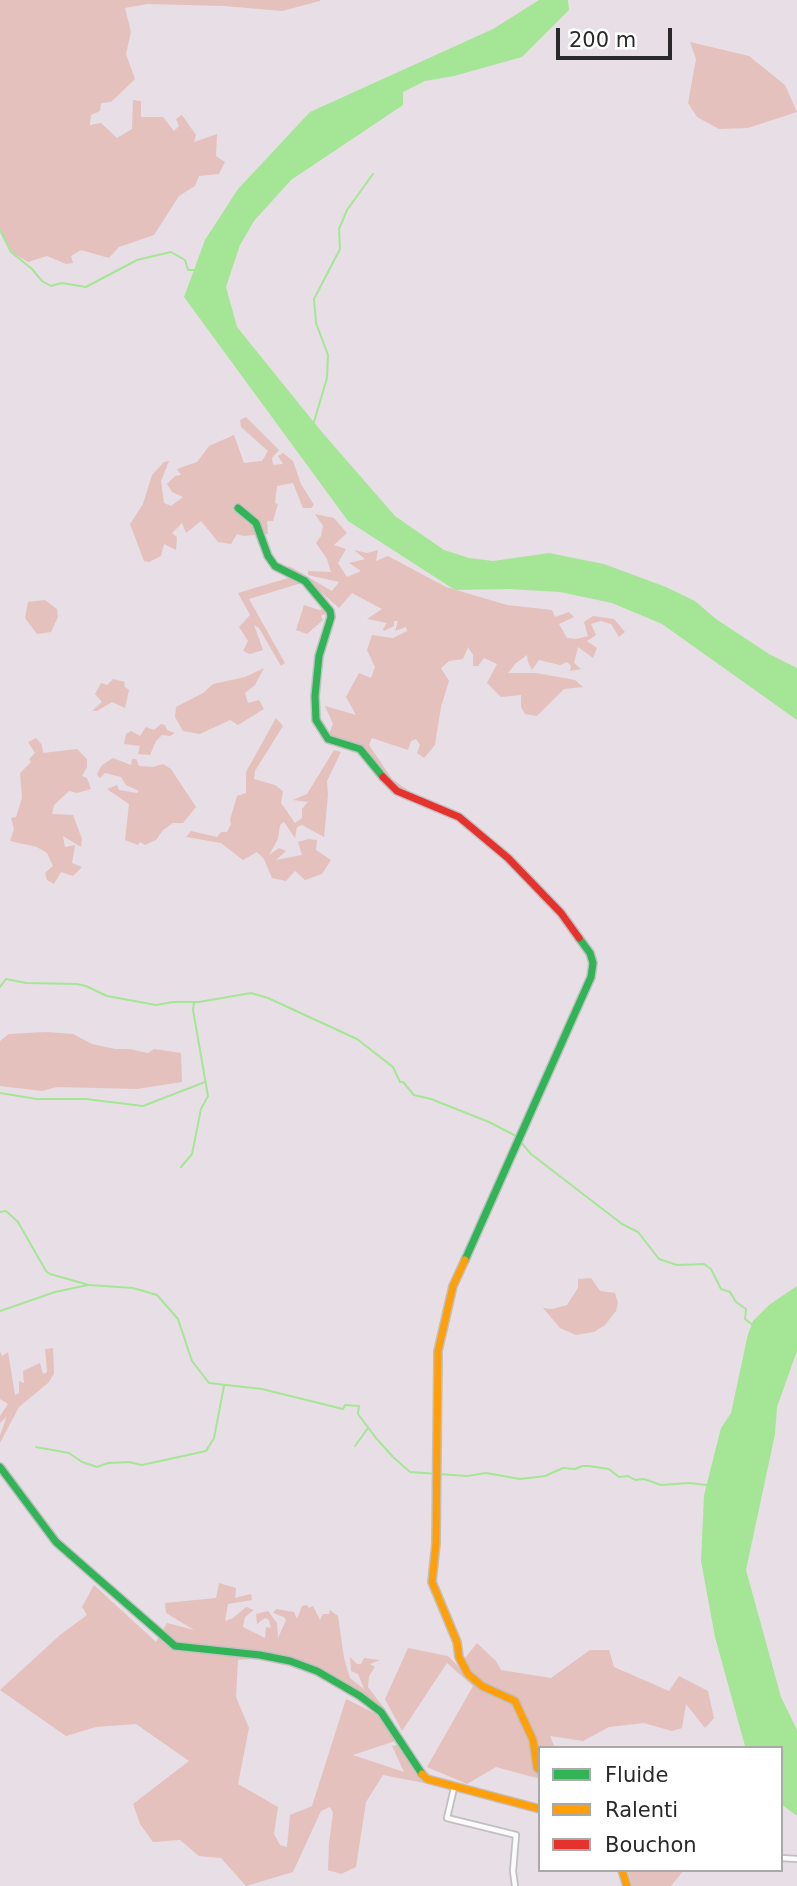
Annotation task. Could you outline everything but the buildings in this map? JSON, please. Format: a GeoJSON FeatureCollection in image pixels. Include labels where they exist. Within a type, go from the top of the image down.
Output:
{"type":"FeatureCollection","features":[{"type":"Feature","properties":{"kind":"street"},"geometry":{"type":"LineString","coordinates":[[238,508],[256,523],[275,566],[304,581],[330,611],[331,617],[315,679],[316,720],[323,733],[328,739],[360,749],[397,791],[459,817],[508,858],[561,913],[590,953],[593,963],[591,977],[453,1286],[438,1351],[436,1543],[432,1583],[457,1642],[459,1657],[468,1674],[482,1686],[515,1700],[533,1740],[538,1769]]}},
{"type":"Feature","properties":{"kind":"street"},"geometry":{"type":"LineString","coordinates":[[0,1467],[55,1542],[175,1646],[260,1655],[290,1661],[317,1671],[360,1696],[381,1712],[427,1779],[538,1809]]}},
{"type":"Feature","properties":{"kind":"street"},"geometry":{"type":"LineString","coordinates":[[454,1788],[447,1818],[516,1835],[513,1871],[515,1886]]}},
{"type":"Feature","properties":{"kind":"shaded area"},"geometry":{"type":"Polygon","coordinates":[[[0,0],[320,1],[282,11],[147,4],[125,8],[131,32],[126,54],[135,79],[111,102],[101,103],[100,111],[91,115],[90,125],[101,123],[117,138],[132,129],[133,100],[141,101],[141,117],[163,117],[174,131],[179,126],[176,119],[182,115],[196,135],[194,142],[217,134],[216,156],[225,162],[219,174],[199,176],[195,186],[179,196],[154,235],[119,247],[109,258],[81,250],[71,256],[73,263],[66,264],[47,256],[28,262],[13,253],[0,231],[0,0]]]}},
{"type":"Feature","properties":{"kind":"shaded area"},"geometry":{"type":"Polygon","coordinates":[[[539,0],[568,0],[569,10],[522,57],[454,76],[425,81],[403,92],[403,105],[291,180],[254,221],[240,245],[226,287],[237,327],[321,431],[395,516],[444,550],[469,558],[493,561],[549,553],[604,564],[695,601],[716,619],[769,654],[797,668],[797,720],[662,624],[612,603],[560,592],[455,590],[348,521],[184,297],[205,240],[238,189],[310,112],[493,29],[539,0]]]}},
{"type":"Feature","properties":{"kind":"shaded area"},"geometry":{"type":"Polygon","coordinates":[[[690,42],[749,56],[785,85],[797,112],[748,128],[719,129],[697,117],[688,103],[696,59],[690,42]]]}},
{"type":"Feature","properties":{"kind":"shaded area"},"geometry":{"type":"Polygon","coordinates":[[[246,417],[279,450],[272,458],[273,465],[283,464],[278,456],[283,453],[293,461],[301,484],[314,505],[311,508],[303,508],[293,483],[277,486],[275,503],[278,504],[273,521],[267,521],[268,534],[237,534],[231,544],[218,542],[201,521],[186,533],[182,523],[172,533],[177,537],[176,550],[164,544],[161,556],[149,562],[144,561],[130,524],[143,504],[152,475],[164,462],[169,461],[161,481],[164,503],[171,506],[183,497],[172,492],[167,484],[175,476],[181,475],[177,469],[197,462],[209,446],[234,435],[244,463],[262,461],[268,451],[241,427],[240,420],[246,417]]]}},
{"type":"Feature","properties":{"kind":"shaded area"},"geometry":{"type":"Polygon","coordinates":[[[315,514],[334,518],[347,533],[334,545],[346,549],[338,563],[347,577],[361,571],[349,563],[365,559],[354,550],[367,553],[378,550],[376,561],[388,556],[446,587],[507,605],[552,610],[555,617],[569,612],[574,617],[559,624],[567,638],[588,636],[584,622],[593,616],[614,619],[625,632],[619,637],[611,624],[601,621],[591,624],[596,635],[587,641],[597,648],[593,658],[578,647],[574,663],[581,669],[570,671],[571,666],[567,662],[560,665],[539,660],[532,670],[527,655],[516,663],[508,673],[536,673],[575,680],[583,687],[564,689],[537,716],[525,714],[521,707],[521,695],[501,697],[487,683],[497,664],[484,658],[478,666],[473,666],[473,655],[468,647],[463,659],[449,661],[441,668],[449,681],[441,707],[435,745],[424,758],[417,753],[420,745],[416,739],[411,741],[408,750],[372,738],[369,745],[392,779],[413,794],[390,791],[361,746],[333,739],[329,734],[333,724],[325,706],[356,715],[346,697],[359,673],[371,678],[375,667],[367,650],[372,635],[393,638],[407,631],[406,627],[395,631],[398,621],[394,621],[394,626],[384,631],[387,623],[367,619],[382,609],[352,593],[339,608],[308,581],[249,599],[285,663],[281,666],[259,628],[254,625],[263,650],[250,654],[243,651],[248,641],[239,627],[250,615],[238,593],[288,578],[285,575],[289,566],[332,591],[339,582],[308,575],[308,571],[331,572],[327,559],[316,543],[323,526],[315,514]]]}},
{"type":"Feature","properties":{"kind":"shaded area"},"geometry":{"type":"Polygon","coordinates":[[[45,600],[57,609],[58,617],[51,632],[37,634],[25,618],[28,602],[45,600]]]}},
{"type":"Feature","properties":{"kind":"shaded area"},"geometry":{"type":"Polygon","coordinates":[[[304,605],[319,610],[327,608],[329,612],[321,616],[323,620],[307,634],[296,630],[304,605]]]}},
{"type":"Feature","properties":{"kind":"shaded area"},"geometry":{"type":"Polygon","coordinates":[[[264,668],[255,685],[245,693],[248,703],[259,700],[264,709],[238,725],[230,720],[200,734],[183,731],[175,717],[176,707],[203,693],[213,684],[245,677],[264,668]]]}},
{"type":"Feature","properties":{"kind":"shaded area"},"geometry":{"type":"Polygon","coordinates":[[[113,679],[125,682],[124,686],[129,690],[125,708],[112,702],[92,711],[102,702],[95,694],[101,683],[107,685],[113,679]]]}},
{"type":"Feature","properties":{"kind":"shaded area"},"geometry":{"type":"Polygon","coordinates":[[[276,718],[283,726],[255,771],[254,779],[275,785],[283,791],[281,803],[295,823],[302,818],[302,809],[308,802],[293,800],[307,794],[334,750],[341,752],[327,781],[324,837],[302,825],[297,827],[295,838],[284,822],[280,825],[278,839],[269,855],[279,848],[286,851],[276,860],[302,855],[298,842],[317,840],[316,850],[331,860],[322,874],[305,880],[295,871],[286,881],[272,878],[264,859],[257,852],[243,860],[221,843],[186,837],[191,831],[217,837],[221,832],[227,832],[237,796],[246,793],[246,772],[276,718]]]}},
{"type":"Feature","properties":{"kind":"shaded area"},"geometry":{"type":"Polygon","coordinates":[[[161,724],[175,733],[170,736],[162,735],[150,755],[138,754],[140,746],[124,744],[126,734],[131,731],[140,736],[146,727],[154,730],[161,724]]]}},
{"type":"Feature","properties":{"kind":"shaded area"},"geometry":{"type":"Polygon","coordinates":[[[36,738],[42,745],[43,753],[77,749],[87,759],[87,767],[82,776],[87,778],[91,789],[77,793],[69,791],[54,805],[52,814],[73,815],[82,839],[81,847],[63,836],[65,847],[75,845],[72,863],[82,867],[73,876],[61,872],[54,884],[47,880],[45,873],[53,866],[47,853],[37,847],[10,841],[14,829],[11,818],[16,817],[22,798],[20,773],[31,762],[29,759],[35,753],[28,742],[36,738]]]}},
{"type":"Feature","properties":{"kind":"shaded area"},"geometry":{"type":"Polygon","coordinates":[[[113,758],[131,765],[132,759],[136,759],[139,766],[153,767],[163,764],[171,769],[196,807],[183,823],[173,823],[163,830],[156,840],[145,845],[140,842],[138,845],[125,840],[129,804],[107,789],[117,785],[119,790],[139,791],[126,785],[121,777],[105,773],[100,778],[98,776],[102,765],[113,758]]]}},
{"type":"Feature","properties":{"kind":"shaded area"},"geometry":{"type":"Polygon","coordinates":[[[9,1034],[73,1034],[92,1044],[115,1049],[148,1053],[154,1049],[181,1053],[182,1082],[137,1089],[57,1087],[42,1091],[0,1086],[0,1041],[9,1034]]]}},
{"type":"Feature","properties":{"kind":"shaded area"},"geometry":{"type":"Polygon","coordinates":[[[591,1278],[600,1291],[615,1293],[618,1303],[616,1311],[605,1325],[594,1332],[576,1335],[560,1328],[543,1308],[552,1309],[567,1305],[578,1288],[578,1279],[591,1278]]]}},
{"type":"Feature","properties":{"kind":"shaded area"},"geometry":{"type":"Polygon","coordinates":[[[797,1286],[797,1351],[777,1407],[775,1434],[746,1570],[781,1697],[797,1730],[797,1816],[783,1806],[783,1746],[745,1746],[715,1637],[701,1561],[704,1495],[721,1428],[731,1413],[753,1321],[769,1305],[797,1286]]]}},
{"type":"Feature","properties":{"kind":"shaded area"},"geometry":{"type":"Polygon","coordinates":[[[53,1348],[54,1374],[48,1383],[19,1407],[0,1443],[7,1416],[0,1423],[0,1416],[8,1404],[0,1399],[0,1351],[2,1356],[8,1352],[15,1395],[19,1393],[19,1381],[24,1383],[23,1371],[40,1363],[43,1374],[47,1372],[45,1349],[53,1348]]]}},
{"type":"Feature","properties":{"kind":"shaded area"},"geometry":{"type":"Polygon","coordinates":[[[219,1583],[236,1588],[235,1598],[251,1594],[252,1600],[228,1604],[225,1621],[246,1607],[254,1610],[245,1617],[243,1627],[265,1638],[266,1627],[271,1628],[269,1620],[265,1618],[257,1624],[256,1614],[268,1611],[277,1623],[278,1638],[286,1620],[273,1613],[276,1609],[294,1612],[297,1619],[302,1606],[313,1606],[320,1620],[323,1614],[329,1614],[330,1610],[338,1616],[350,1678],[364,1689],[358,1674],[351,1671],[350,1657],[357,1664],[361,1664],[364,1658],[380,1660],[370,1664],[375,1667],[369,1676],[368,1687],[387,1712],[317,1668],[284,1656],[260,1652],[252,1659],[238,1660],[236,1697],[249,1728],[238,1784],[278,1807],[274,1834],[280,1845],[287,1847],[290,1815],[312,1806],[346,1699],[378,1715],[395,1741],[353,1755],[404,1772],[392,1746],[397,1745],[424,1783],[383,1775],[366,1802],[356,1867],[341,1874],[328,1870],[333,1813],[330,1807],[321,1811],[293,1872],[246,1886],[221,1858],[199,1856],[180,1840],[153,1842],[140,1824],[133,1804],[189,1761],[136,1724],[96,1727],[66,1736],[0,1690],[60,1635],[87,1615],[82,1607],[94,1585],[156,1642],[167,1623],[194,1630],[166,1613],[165,1603],[216,1598],[219,1583]]]}},
{"type":"Feature","properties":{"kind":"shaded area"},"geometry":{"type":"Polygon","coordinates":[[[477,1643],[496,1661],[501,1670],[551,1678],[590,1650],[609,1650],[614,1667],[669,1691],[679,1676],[708,1691],[714,1718],[705,1728],[686,1704],[682,1728],[672,1731],[644,1723],[609,1727],[583,1741],[550,1736],[554,1746],[538,1746],[538,1778],[496,1767],[467,1784],[427,1767],[473,1686],[447,1663],[402,1731],[385,1699],[408,1648],[448,1656],[468,1676],[465,1658],[477,1643]]]}},
{"type":"Feature","properties":{"kind":"shaded area"},"geometry":{"type":"Polygon","coordinates":[[[628,1872],[682,1872],[671,1886],[632,1886],[628,1872]]]}},
{"type":"Feature","properties":{"kind":"waterway"},"geometry":{"type":"LineString","coordinates":[[314,422],[327,378],[328,355],[316,323],[314,299],[340,249],[339,229],[347,210],[373,174]]}},
{"type":"Feature","properties":{"kind":"waterway"},"geometry":{"type":"LineString","coordinates":[[0,230],[11,252],[51,286],[62,283],[86,287],[137,260],[171,252],[185,260],[188,270],[194,270]]}},
{"type":"Feature","properties":{"kind":"waterway"},"geometry":{"type":"LineString","coordinates":[[0,987],[6,979],[26,983],[77,984],[107,996],[156,1005],[199,1002],[251,993],[268,998],[357,1039],[393,1067],[400,1082],[414,1095],[489,1122],[516,1136]]}},
{"type":"Feature","properties":{"kind":"waterway"},"geometry":{"type":"LineString","coordinates":[[181,1167],[192,1154],[201,1109],[208,1096],[194,1003]]}},
{"type":"Feature","properties":{"kind":"waterway"},"geometry":{"type":"LineString","coordinates":[[0,1093],[37,1099],[86,1099],[143,1106],[205,1082]]}},
{"type":"Feature","properties":{"kind":"waterway"},"geometry":{"type":"LineString","coordinates":[[519,1140],[531,1154],[622,1224],[638,1232],[659,1259],[677,1265],[704,1264],[711,1269],[721,1289],[730,1292],[736,1302],[746,1309],[745,1319],[754,1326]]}},
{"type":"Feature","properties":{"kind":"waterway"},"geometry":{"type":"LineString","coordinates":[[0,1212],[6,1211],[18,1222],[50,1274],[89,1285],[133,1288],[157,1295],[178,1319],[192,1361],[209,1383],[262,1389],[343,1409],[345,1405],[359,1406],[358,1414],[376,1438],[410,1472],[467,1476],[486,1473],[520,1479],[545,1476],[563,1468],[589,1466],[609,1469],[619,1477],[644,1479],[661,1485],[707,1485]]}},
{"type":"Feature","properties":{"kind":"waterway"},"geometry":{"type":"LineString","coordinates":[[0,1311],[55,1292],[88,1285]]}},
{"type":"Feature","properties":{"kind":"waterway"},"geometry":{"type":"LineString","coordinates":[[36,1447],[69,1453],[82,1462],[97,1467],[108,1463],[129,1462],[142,1465],[206,1451],[214,1438],[224,1386]]}},
{"type":"Feature","properties":{"kind":"waterway"},"geometry":{"type":"LineString","coordinates":[[355,1446],[368,1428]]}},
{"type":"Feature","properties":{"kind":"traffic: fast"},"geometry":{"type":"LineString","coordinates":[[238,508],[256,523],[268,556],[275,566],[305,581],[330,611],[331,617],[319,656],[315,696],[316,720],[328,739],[360,749],[383,777]]}},
{"type":"Feature","properties":{"kind":"traffic: fast"},"geometry":{"type":"LineString","coordinates":[[465,1260],[591,977],[593,963],[590,953],[579,938]]}},
{"type":"Feature","properties":{"kind":"traffic: fast"},"geometry":{"type":"LineString","coordinates":[[0,1467],[56,1542],[175,1646],[260,1655],[290,1661],[317,1671],[360,1696],[381,1712],[422,1774]]}},
{"type":"Feature","properties":{"kind":"traffic: slow"},"geometry":{"type":"LineString","coordinates":[[465,1260],[453,1286],[438,1351],[436,1543],[432,1582],[457,1642],[459,1657],[468,1674],[482,1686],[515,1701],[533,1740],[538,1769]]}},
{"type":"Feature","properties":{"kind":"traffic: slow"},"geometry":{"type":"LineString","coordinates":[[422,1774],[427,1779],[538,1808]]}},
{"type":"Feature","properties":{"kind":"traffic: slow"},"geometry":{"type":"LineString","coordinates":[[623,1872],[627,1886]]}},
{"type":"Feature","properties":{"kind":"traffic: jam"},"geometry":{"type":"LineString","coordinates":[[383,777],[397,791],[459,817],[508,858],[561,913],[579,938]]}}]}
